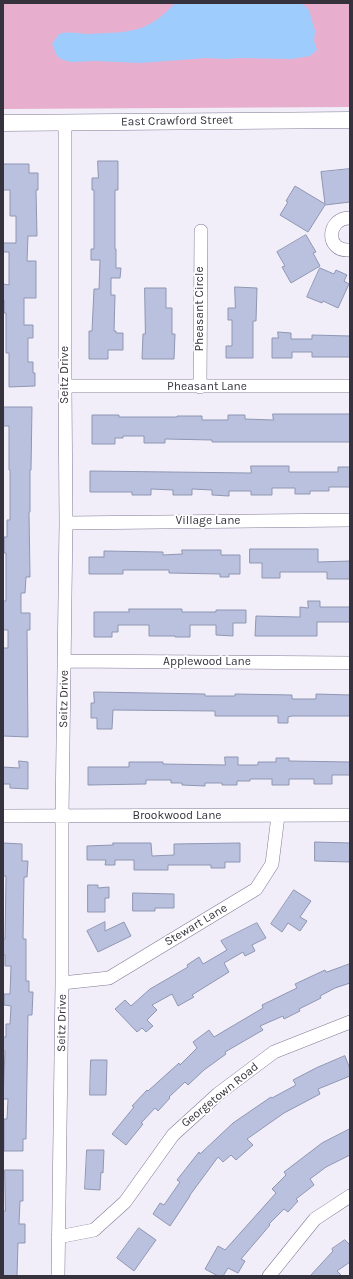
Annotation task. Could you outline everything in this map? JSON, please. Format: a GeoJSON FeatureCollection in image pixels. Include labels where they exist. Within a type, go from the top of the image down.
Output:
{"type":"FeatureCollection","features":[{"type":"Feature","properties":{"kind":"street","name":"East Crawford Street"},"geometry":{"type":"LineString","coordinates":[[3,123],[350,120]]}},
{"type":"Feature","properties":{"kind":"street","name":"Seitz Drive"},"geometry":{"type":"LineString","coordinates":[[58,1276],[66,523],[66,122]]}},
{"type":"Feature","properties":{"kind":"street"},"geometry":{"type":"LineString","coordinates":[[350,218],[342,219],[336,224],[333,229],[332,238],[338,248],[342,250],[350,250]]}},
{"type":"Feature","properties":{"kind":"street","name":"Pheasant Circle"},"geometry":{"type":"LineString","coordinates":[[200,387],[201,231]]}},
{"type":"Feature","properties":{"kind":"street","name":"Pheasant Lane"},"geometry":{"type":"LineString","coordinates":[[65,386],[350,386]]}},
{"type":"Feature","properties":{"kind":"street","name":"Village Lane"},"geometry":{"type":"LineString","coordinates":[[66,523],[350,520]]}},
{"type":"Feature","properties":{"kind":"street","name":"Applewood Lane"},"geometry":{"type":"LineString","coordinates":[[64,661],[350,663]]}},
{"type":"Feature","properties":{"kind":"street","name":"Brookwood Lane"},"geometry":{"type":"LineString","coordinates":[[3,816],[350,815]]}},
{"type":"Feature","properties":{"kind":"street","name":"Stewart Lane"},"geometry":{"type":"LineString","coordinates":[[62,983],[109,978],[256,889],[272,864],[278,816]]}},
{"type":"Feature","properties":{"kind":"street","name":"Georgetown Road"},"geometry":{"type":"LineString","coordinates":[[58,1237],[94,1230],[125,1202],[173,1135],[218,1094],[274,1052],[350,1022]]}},
{"type":"Feature","properties":{"kind":"street"},"geometry":{"type":"LineString","coordinates":[[269,1276],[315,1220],[350,1196]]}},
{"type":"Feature","properties":{"kind":"shaded area"},"geometry":{"type":"Polygon","coordinates":[[[3,3],[350,3],[350,107],[3,109],[3,3]]]}},
{"type":"Feature","properties":{"kind":"water"},"geometry":{"type":"Polygon","coordinates":[[[175,3],[302,3],[309,10],[315,31],[314,41],[317,50],[310,56],[291,59],[206,58],[140,63],[95,61],[71,62],[63,60],[57,56],[52,44],[59,34],[63,33],[73,32],[92,34],[127,31],[144,27],[159,18],[175,3]]]}},
{"type":"Feature","properties":{"kind":"building"},"geometry":{"type":"Polygon","coordinates":[[[98,161],[118,161],[118,190],[115,190],[115,249],[116,268],[121,268],[120,278],[111,278],[111,295],[115,295],[114,331],[116,331],[116,333],[123,333],[123,350],[108,350],[108,359],[89,359],[89,331],[92,331],[94,289],[99,289],[100,260],[91,260],[91,249],[94,249],[94,190],[92,190],[92,178],[98,178],[98,161]]]}},
{"type":"Feature","properties":{"kind":"building"},"geometry":{"type":"Polygon","coordinates":[[[3,164],[29,164],[29,173],[38,173],[38,190],[36,190],[37,236],[28,236],[27,261],[36,261],[36,298],[24,298],[24,325],[33,325],[33,338],[28,338],[28,362],[33,362],[35,386],[9,387],[9,353],[6,353],[6,313],[4,313],[3,284],[9,285],[9,252],[3,252],[3,243],[16,243],[16,216],[10,216],[10,190],[3,190],[3,164]]]}},
{"type":"Feature","properties":{"kind":"building"},"geometry":{"type":"Polygon","coordinates":[[[350,169],[350,202],[325,205],[308,232],[280,215],[295,186],[325,204],[321,172],[350,169]]]}},
{"type":"Feature","properties":{"kind":"building"},"geometry":{"type":"Polygon","coordinates":[[[306,235],[316,252],[313,253],[320,266],[291,283],[282,267],[285,266],[277,252],[306,235]]]}},
{"type":"Feature","properties":{"kind":"building"},"geometry":{"type":"Polygon","coordinates":[[[320,268],[334,274],[336,270],[347,275],[344,281],[349,284],[338,308],[323,301],[322,303],[307,297],[320,268]]]}},
{"type":"Feature","properties":{"kind":"building"},"geometry":{"type":"Polygon","coordinates":[[[235,287],[257,288],[256,321],[253,321],[253,358],[226,358],[226,346],[232,346],[232,320],[228,320],[228,308],[235,308],[235,287]]]}},
{"type":"Feature","properties":{"kind":"building"},"geometry":{"type":"Polygon","coordinates":[[[145,288],[166,288],[166,308],[172,308],[172,334],[175,334],[174,359],[142,359],[143,334],[145,334],[145,288]]]}},
{"type":"Feature","properties":{"kind":"building"},"geometry":{"type":"Polygon","coordinates":[[[278,332],[291,333],[291,339],[312,339],[312,335],[350,336],[350,357],[312,357],[312,352],[292,352],[292,358],[272,358],[272,338],[278,338],[278,332]]]}},
{"type":"Feature","properties":{"kind":"building"},"geometry":{"type":"Polygon","coordinates":[[[4,407],[32,407],[29,512],[30,577],[26,577],[25,593],[21,593],[21,613],[30,613],[30,630],[27,630],[28,737],[3,736],[3,648],[8,648],[8,630],[3,630],[3,601],[6,601],[6,553],[4,553],[4,537],[7,537],[7,520],[10,520],[9,426],[4,426],[4,407]]]}},
{"type":"Feature","properties":{"kind":"building"},"geometry":{"type":"Polygon","coordinates":[[[273,414],[350,414],[350,442],[212,442],[212,440],[165,439],[165,443],[144,443],[144,436],[123,436],[123,438],[115,438],[115,444],[92,444],[92,415],[119,415],[119,417],[202,416],[202,420],[228,420],[228,415],[245,415],[245,419],[273,420],[273,414]]]}},
{"type":"Feature","properties":{"kind":"building"},"geometry":{"type":"Polygon","coordinates":[[[251,466],[289,466],[289,472],[338,472],[338,467],[350,467],[350,487],[329,487],[329,491],[310,491],[310,494],[295,494],[295,488],[272,488],[272,495],[251,495],[251,491],[229,491],[229,496],[212,495],[212,490],[192,489],[192,495],[173,495],[173,490],[151,489],[151,495],[132,495],[132,492],[90,492],[90,471],[251,473],[251,466]]]}},
{"type":"Feature","properties":{"kind":"building"},"geometry":{"type":"Polygon","coordinates":[[[250,549],[318,549],[318,562],[350,561],[350,579],[327,579],[327,572],[280,572],[280,578],[262,578],[262,563],[250,563],[250,549]]]}},
{"type":"Feature","properties":{"kind":"building"},"geometry":{"type":"Polygon","coordinates":[[[182,550],[221,550],[221,555],[240,555],[240,574],[229,574],[229,577],[220,577],[220,574],[169,573],[169,570],[123,570],[123,574],[89,574],[89,557],[104,557],[104,551],[163,552],[163,555],[182,554],[182,550]]]}},
{"type":"Feature","properties":{"kind":"building"},"geometry":{"type":"Polygon","coordinates":[[[308,601],[320,601],[320,607],[350,607],[350,622],[317,622],[317,636],[255,636],[256,616],[300,617],[300,607],[308,608],[308,601]]]}},
{"type":"Feature","properties":{"kind":"building"},"geometry":{"type":"Polygon","coordinates":[[[129,609],[182,609],[182,612],[246,610],[246,623],[233,623],[233,636],[216,635],[216,625],[190,625],[190,637],[175,637],[149,636],[149,625],[118,625],[118,632],[112,632],[112,637],[94,637],[94,612],[129,612],[129,609]]]}},
{"type":"Feature","properties":{"kind":"building"},"geometry":{"type":"Polygon","coordinates":[[[94,692],[205,694],[205,696],[235,696],[235,694],[292,695],[292,699],[316,699],[316,694],[350,695],[350,716],[292,716],[288,717],[288,723],[278,723],[278,716],[215,716],[215,711],[113,710],[112,729],[97,729],[97,718],[91,718],[91,703],[94,703],[94,692]]]}},
{"type":"Feature","properties":{"kind":"building"},"geometry":{"type":"Polygon","coordinates":[[[225,757],[238,757],[238,765],[258,765],[258,762],[276,762],[276,758],[289,758],[289,761],[350,762],[350,775],[332,775],[332,784],[314,784],[314,779],[289,779],[289,785],[272,785],[272,779],[250,779],[250,781],[237,781],[237,785],[205,783],[205,786],[182,785],[182,783],[171,783],[171,780],[146,780],[146,784],[88,785],[88,767],[129,767],[129,762],[225,765],[225,757]]]}},
{"type":"Feature","properties":{"kind":"building"},"geometry":{"type":"Polygon","coordinates":[[[19,761],[28,762],[28,789],[10,788],[10,784],[3,784],[3,767],[19,768],[19,761]]]}},
{"type":"Feature","properties":{"kind":"building"},"geometry":{"type":"Polygon","coordinates":[[[315,842],[350,843],[350,862],[315,861],[315,842]]]}},
{"type":"Feature","properties":{"kind":"building"},"geometry":{"type":"Polygon","coordinates":[[[3,843],[22,844],[22,861],[28,861],[27,877],[24,877],[23,939],[26,939],[26,981],[29,981],[29,992],[33,992],[32,1015],[28,1015],[26,1139],[23,1139],[23,1151],[4,1151],[4,1119],[7,1119],[8,1099],[3,1099],[5,1051],[3,1051],[3,1037],[6,1037],[6,1024],[10,1024],[11,1006],[4,1005],[4,994],[10,994],[11,966],[5,966],[5,955],[3,955],[3,939],[5,939],[6,876],[3,876],[3,843]]]}},
{"type":"Feature","properties":{"kind":"building"},"geometry":{"type":"Polygon","coordinates":[[[113,843],[151,843],[152,856],[174,855],[174,844],[240,843],[240,862],[225,862],[225,868],[211,868],[211,865],[168,865],[168,870],[134,870],[134,860],[115,860],[115,865],[105,865],[106,860],[87,860],[87,846],[113,845],[113,843]]]}},
{"type":"Feature","properties":{"kind":"building"},"geometry":{"type":"Polygon","coordinates":[[[88,885],[98,885],[98,888],[109,887],[109,898],[105,898],[105,912],[88,912],[88,885]]]}},
{"type":"Feature","properties":{"kind":"building"},"geometry":{"type":"Polygon","coordinates":[[[294,890],[311,901],[300,917],[307,921],[300,931],[288,923],[282,932],[271,924],[294,890]]]}},
{"type":"Feature","properties":{"kind":"building"},"geometry":{"type":"Polygon","coordinates":[[[133,893],[174,894],[174,908],[155,908],[155,911],[133,911],[133,893]]]}},
{"type":"Feature","properties":{"kind":"building"},"geometry":{"type":"Polygon","coordinates":[[[105,922],[105,931],[124,922],[131,936],[98,952],[87,931],[105,922]]]}},
{"type":"Feature","properties":{"kind":"building"},"geometry":{"type":"Polygon","coordinates":[[[257,923],[266,938],[252,945],[255,951],[245,956],[243,952],[224,963],[229,972],[192,995],[194,997],[178,1006],[172,994],[152,1005],[157,1010],[147,1020],[153,1026],[146,1032],[142,1028],[137,1032],[115,1009],[125,1000],[131,1006],[150,989],[188,967],[187,965],[199,957],[203,964],[227,950],[221,941],[257,923]]]}},
{"type":"Feature","properties":{"kind":"building"},"geometry":{"type":"Polygon","coordinates":[[[350,964],[350,983],[335,988],[320,996],[321,998],[299,1009],[300,1011],[284,1019],[283,1016],[260,1026],[263,1030],[225,1052],[226,1054],[204,1070],[188,1085],[185,1082],[169,1097],[170,1098],[158,1111],[155,1108],[141,1123],[143,1124],[126,1145],[112,1134],[134,1107],[132,1106],[147,1090],[148,1091],[179,1063],[180,1065],[197,1048],[193,1042],[209,1030],[214,1037],[263,1008],[262,1005],[297,988],[295,984],[325,970],[326,972],[350,964]]]}},
{"type":"Feature","properties":{"kind":"building"},"geometry":{"type":"Polygon","coordinates":[[[345,1056],[350,1069],[350,1076],[318,1089],[320,1094],[284,1113],[247,1139],[253,1145],[236,1160],[231,1155],[223,1162],[218,1157],[190,1195],[170,1226],[153,1214],[160,1203],[164,1205],[180,1182],[177,1180],[199,1152],[200,1154],[233,1123],[271,1097],[272,1098],[296,1085],[293,1080],[316,1068],[345,1056]]]}},
{"type":"Feature","properties":{"kind":"building"},"geometry":{"type":"Polygon","coordinates":[[[91,1060],[107,1060],[106,1095],[90,1095],[91,1060]]]}},
{"type":"Feature","properties":{"kind":"building"},"geometry":{"type":"Polygon","coordinates":[[[350,1129],[350,1155],[326,1167],[310,1179],[314,1185],[296,1199],[298,1201],[288,1212],[284,1209],[269,1224],[270,1225],[241,1259],[245,1261],[238,1273],[228,1268],[223,1276],[218,1276],[205,1269],[218,1246],[225,1250],[276,1193],[272,1189],[286,1175],[284,1172],[322,1143],[350,1129]]]}},
{"type":"Feature","properties":{"kind":"building"},"geometry":{"type":"Polygon","coordinates":[[[87,1150],[104,1150],[103,1173],[101,1172],[100,1190],[85,1189],[87,1150]]]}},
{"type":"Feature","properties":{"kind":"building"},"geometry":{"type":"Polygon","coordinates":[[[5,1170],[23,1170],[23,1201],[20,1201],[19,1224],[25,1224],[25,1243],[18,1243],[17,1276],[3,1276],[3,1211],[5,1211],[5,1170]]]}},
{"type":"Feature","properties":{"kind":"building"},"geometry":{"type":"Polygon","coordinates":[[[139,1228],[156,1240],[134,1271],[117,1258],[139,1228]]]}},
{"type":"Feature","properties":{"kind":"building"},"geometry":{"type":"Polygon","coordinates":[[[345,1240],[350,1245],[350,1262],[337,1271],[342,1276],[310,1276],[333,1251],[332,1249],[345,1240]]]}}]}
